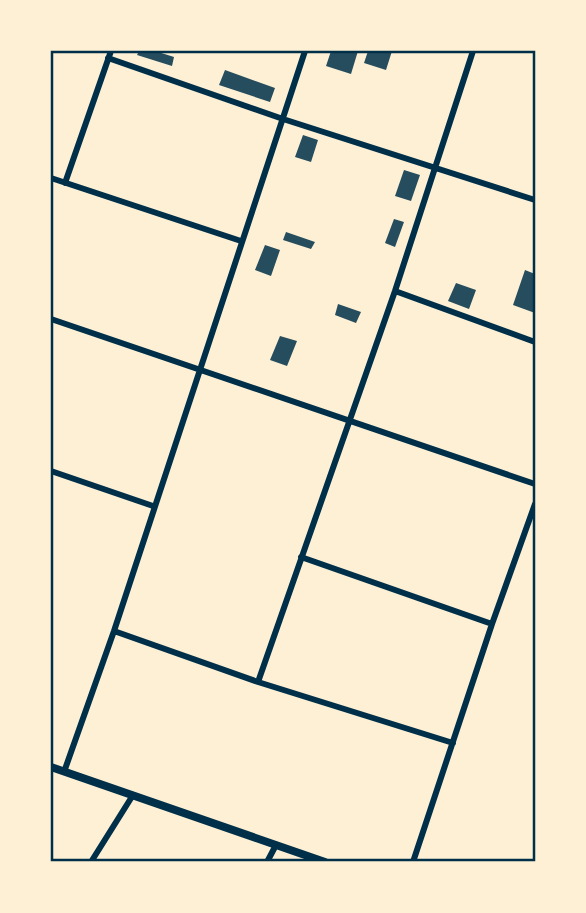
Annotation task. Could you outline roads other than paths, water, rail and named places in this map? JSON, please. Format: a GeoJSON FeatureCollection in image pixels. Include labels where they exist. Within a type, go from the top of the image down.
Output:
{"type":"FeatureCollection","features":[{"type":"Feature","properties":{"kind":"street"},"geometry":{"type":"LineString","coordinates":[[65,183],[111,51]]}},
{"type":"Feature","properties":{"kind":"street"},"geometry":{"type":"LineString","coordinates":[[64,772],[114,631],[305,51]]}},
{"type":"Feature","properties":{"kind":"street"},"geometry":{"type":"LineString","coordinates":[[258,682],[395,291],[473,51]]}},
{"type":"Feature","properties":{"kind":"street"},"geometry":{"type":"LineString","coordinates":[[108,58],[283,119],[535,200]]}},
{"type":"Feature","properties":{"kind":"street"},"geometry":{"type":"LineString","coordinates":[[51,178],[242,241]]}},
{"type":"Feature","properties":{"kind":"street"},"geometry":{"type":"LineString","coordinates":[[395,291],[535,342]]}},
{"type":"Feature","properties":{"kind":"street"},"geometry":{"type":"LineString","coordinates":[[51,319],[535,484]]}},
{"type":"Feature","properties":{"kind":"street"},"geometry":{"type":"LineString","coordinates":[[51,471],[153,506]]}},
{"type":"Feature","properties":{"kind":"street"},"geometry":{"type":"LineString","coordinates":[[413,862],[535,504]]}},
{"type":"Feature","properties":{"kind":"street"},"geometry":{"type":"LineString","coordinates":[[301,557],[492,624]]}},
{"type":"Feature","properties":{"kind":"street"},"geometry":{"type":"LineString","coordinates":[[114,631],[258,682],[453,743]]}},
{"type":"Feature","properties":{"kind":"street"},"geometry":{"type":"LineString","coordinates":[[51,767],[325,862]]}},
{"type":"Feature","properties":{"kind":"street"},"geometry":{"type":"LineString","coordinates":[[91,862],[133,795]]}},
{"type":"Feature","properties":{"kind":"street"},"geometry":{"type":"LineString","coordinates":[[267,862],[276,845]]}}]}
